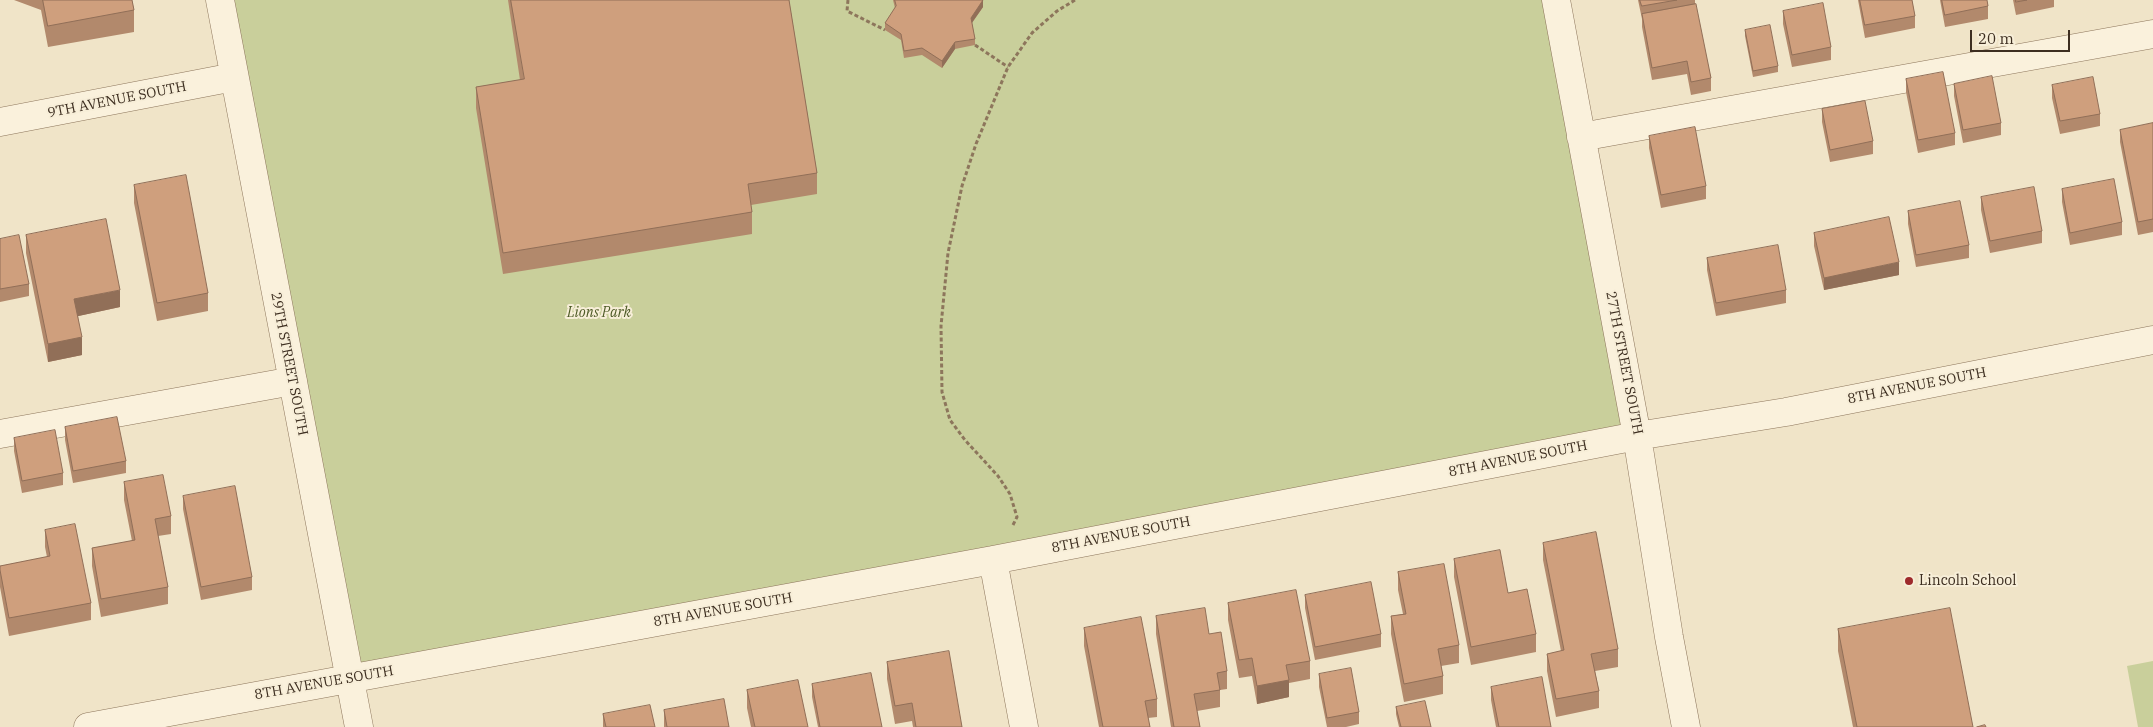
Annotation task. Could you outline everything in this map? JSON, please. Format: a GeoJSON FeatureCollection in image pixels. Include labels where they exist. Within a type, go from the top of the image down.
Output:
{"type":"FeatureCollection","features":[{"type":"Feature","properties":{"kind":"street","name":"29TH STREET SOUTH"},"geometry":{"type":"LineString","coordinates":[[220,0],[359,727]]}},
{"type":"Feature","properties":{"kind":"street","name":"27TH STREET SOUTH"},"geometry":{"type":"LineString","coordinates":[[1556,0],[1638,436],[1669,637],[1686,727]]}},
{"type":"Feature","properties":{"kind":"street"},"geometry":{"type":"LineString","coordinates":[[1581,137],[2153,34]]}},
{"type":"Feature","properties":{"kind":"street","name":"9TH AVENUE SOUTH"},"geometry":{"type":"LineString","coordinates":[[0,122],[234,77]]}},
{"type":"Feature","properties":{"kind":"street","name":"8TH AVENUE SOUTH"},"geometry":{"type":"LineString","coordinates":[[88,727],[994,560],[1638,436],[1786,412],[2153,340]]}},
{"type":"Feature","properties":{"kind":"street"},"geometry":{"type":"LineString","coordinates":[[0,434],[292,381]]}},
{"type":"Feature","properties":{"kind":"street"},"geometry":{"type":"LineString","coordinates":[[994,560],[1024,727]]}},
{"type":"Feature","properties":{"kind":"path"},"geometry":{"type":"LineString","coordinates":[[848,0],[847,11],[885,30]]}},
{"type":"Feature","properties":{"kind":"path"},"geometry":{"type":"LineString","coordinates":[[994,560],[1017,517],[1010,494],[998,476],[964,440],[950,420],[942,392],[940,352],[948,253],[962,186],[986,117],[1008,67],[1032,34],[1057,11],[1075,0]]}},
{"type":"Feature","properties":{"kind":"path"},"geometry":{"type":"LineString","coordinates":[[975,45],[1008,67]]}},
{"type":"Feature","properties":{"kind":"green space","name":"Lions Park"},"geometry":{"type":"Polygon","coordinates":[[[222,0],[1556,0],[1637,436],[350,679],[222,0]]]}},
{"type":"Feature","properties":{"kind":"green space"},"geometry":{"type":"Polygon","coordinates":[[[2153,661],[2153,727],[2138,727],[2127,666],[2153,661]]]}},
{"type":"Feature","properties":{"kind":"building"},"geometry":{"type":"Polygon","coordinates":[[[43,0],[132,0],[134,10],[48,26],[43,0]]]}},
{"type":"Feature","properties":{"kind":"building"},"geometry":{"type":"Polygon","coordinates":[[[511,0],[789,0],[817,173],[748,184],[752,212],[503,253],[476,87],[524,79],[511,0]]]}},
{"type":"Feature","properties":{"kind":"building"},"geometry":{"type":"Polygon","coordinates":[[[895,0],[983,0],[971,18],[975,39],[955,42],[942,61],[922,48],[904,51],[901,34],[885,23],[896,6],[895,0]]]}},
{"type":"Feature","properties":{"kind":"building"},"geometry":{"type":"Polygon","coordinates":[[[1640,0],[1677,0],[1642,6],[1640,0]]]}},
{"type":"Feature","properties":{"kind":"building"},"geometry":{"type":"Polygon","coordinates":[[[1860,0],[1912,0],[1915,16],[1865,25],[1860,0]]]}},
{"type":"Feature","properties":{"kind":"building"},"geometry":{"type":"Polygon","coordinates":[[[1942,0],[1987,0],[1988,6],[1945,15],[1942,0]]]}},
{"type":"Feature","properties":{"kind":"building"},"geometry":{"type":"Polygon","coordinates":[[[1823,3],[1831,47],[1792,55],[1783,11],[1823,3]]]}},
{"type":"Feature","properties":{"kind":"building"},"geometry":{"type":"Polygon","coordinates":[[[1696,4],[1711,78],[1691,82],[1687,61],[1652,68],[1642,14],[1696,4]]]}},
{"type":"Feature","properties":{"kind":"building"},"geometry":{"type":"Polygon","coordinates":[[[1770,25],[1778,66],[1753,71],[1745,30],[1770,25]]]}},
{"type":"Feature","properties":{"kind":"building"},"geometry":{"type":"Polygon","coordinates":[[[1943,72],[1955,133],[1918,140],[1906,79],[1943,72]]]}},
{"type":"Feature","properties":{"kind":"building"},"geometry":{"type":"Polygon","coordinates":[[[1992,76],[2001,123],[1963,130],[1954,84],[1992,76]]]}},
{"type":"Feature","properties":{"kind":"building"},"geometry":{"type":"Polygon","coordinates":[[[2093,77],[2100,114],[2060,121],[2052,85],[2093,77]]]}},
{"type":"Feature","properties":{"kind":"building"},"geometry":{"type":"Polygon","coordinates":[[[1865,101],[1873,141],[1830,150],[1822,109],[1865,101]]]}},
{"type":"Feature","properties":{"kind":"building"},"geometry":{"type":"Polygon","coordinates":[[[2153,123],[2153,219],[2138,222],[2120,130],[2153,123]]]}},
{"type":"Feature","properties":{"kind":"building"},"geometry":{"type":"Polygon","coordinates":[[[1695,127],[1706,186],[1661,195],[1649,136],[1695,127]]]}},
{"type":"Feature","properties":{"kind":"building"},"geometry":{"type":"Polygon","coordinates":[[[186,175],[208,293],[157,303],[134,185],[186,175]]]}},
{"type":"Feature","properties":{"kind":"building"},"geometry":{"type":"Polygon","coordinates":[[[2114,179],[2122,222],[2070,233],[2062,189],[2114,179]]]}},
{"type":"Feature","properties":{"kind":"building"},"geometry":{"type":"Polygon","coordinates":[[[2034,187],[2042,231],[1990,241],[1981,197],[2034,187]]]}},
{"type":"Feature","properties":{"kind":"building"},"geometry":{"type":"Polygon","coordinates":[[[1960,201],[1969,245],[1916,255],[1908,211],[1960,201]]]}},
{"type":"Feature","properties":{"kind":"building"},"geometry":{"type":"Polygon","coordinates":[[[1889,217],[1899,262],[1824,278],[1814,233],[1889,217]]]}},
{"type":"Feature","properties":{"kind":"building"},"geometry":{"type":"Polygon","coordinates":[[[106,219],[120,290],[74,299],[82,337],[48,344],[26,235],[106,219]]]}},
{"type":"Feature","properties":{"kind":"building"},"geometry":{"type":"Polygon","coordinates":[[[19,235],[29,284],[0,289],[0,239],[19,235]]]}},
{"type":"Feature","properties":{"kind":"building"},"geometry":{"type":"Polygon","coordinates":[[[1778,245],[1786,290],[1716,303],[1707,258],[1778,245]]]}},
{"type":"Feature","properties":{"kind":"building"},"geometry":{"type":"Polygon","coordinates":[[[117,417],[126,461],[73,471],[65,427],[117,417]]]}},
{"type":"Feature","properties":{"kind":"building"},"geometry":{"type":"Polygon","coordinates":[[[55,430],[63,473],[22,481],[14,438],[55,430]]]}},
{"type":"Feature","properties":{"kind":"building"},"geometry":{"type":"Polygon","coordinates":[[[163,475],[171,516],[155,519],[168,587],[101,599],[92,548],[135,540],[124,482],[163,475]]]}},
{"type":"Feature","properties":{"kind":"building"},"geometry":{"type":"Polygon","coordinates":[[[235,486],[252,577],[201,587],[183,496],[235,486]]]}},
{"type":"Feature","properties":{"kind":"building"},"geometry":{"type":"Polygon","coordinates":[[[75,524],[91,603],[9,618],[0,566],[50,556],[45,530],[75,524]]]}},
{"type":"Feature","properties":{"kind":"building"},"geometry":{"type":"Polygon","coordinates":[[[1596,532],[1618,649],[1591,654],[1599,691],[1556,699],[1547,654],[1564,650],[1543,543],[1596,532]]]}},
{"type":"Feature","properties":{"kind":"building"},"geometry":{"type":"Polygon","coordinates":[[[1500,550],[1508,593],[1527,589],[1536,634],[1471,647],[1454,559],[1500,550]]]}},
{"type":"Feature","properties":{"kind":"building"},"geometry":{"type":"Polygon","coordinates":[[[1444,564],[1459,645],[1438,649],[1443,676],[1404,684],[1391,616],[1406,614],[1398,572],[1444,564]]]}},
{"type":"Feature","properties":{"kind":"building"},"geometry":{"type":"Polygon","coordinates":[[[1371,582],[1381,634],[1315,647],[1305,595],[1371,582]]]}},
{"type":"Feature","properties":{"kind":"building"},"geometry":{"type":"Polygon","coordinates":[[[1296,590],[1310,661],[1286,665],[1289,680],[1257,686],[1252,658],[1239,660],[1228,603],[1296,590]]]}},
{"type":"Feature","properties":{"kind":"building"},"geometry":{"type":"Polygon","coordinates":[[[1205,608],[1209,634],[1221,632],[1227,671],[1217,673],[1220,690],[1194,694],[1200,727],[1174,727],[1156,616],[1205,608]]]}},
{"type":"Feature","properties":{"kind":"building"},"geometry":{"type":"Polygon","coordinates":[[[1950,608],[1973,727],[1857,727],[1838,629],[1950,608]]]}},
{"type":"Feature","properties":{"kind":"building"},"geometry":{"type":"Polygon","coordinates":[[[1141,617],[1157,699],[1145,701],[1150,727],[1103,727],[1084,628],[1141,617]]]}},
{"type":"Feature","properties":{"kind":"building"},"geometry":{"type":"Polygon","coordinates":[[[949,651],[962,727],[916,727],[912,703],[895,706],[887,662],[949,651]]]}},
{"type":"Feature","properties":{"kind":"building"},"geometry":{"type":"Polygon","coordinates":[[[1351,668],[1359,712],[1327,718],[1319,674],[1351,668]]]}},
{"type":"Feature","properties":{"kind":"building"},"geometry":{"type":"Polygon","coordinates":[[[871,673],[882,727],[820,727],[812,684],[871,673]]]}},
{"type":"Feature","properties":{"kind":"building"},"geometry":{"type":"Polygon","coordinates":[[[1542,677],[1551,727],[1499,727],[1491,687],[1542,677]]]}},
{"type":"Feature","properties":{"kind":"building"},"geometry":{"type":"Polygon","coordinates":[[[798,680],[808,727],[755,727],[747,690],[798,680]]]}},
{"type":"Feature","properties":{"kind":"building"},"geometry":{"type":"Polygon","coordinates":[[[724,699],[729,727],[667,727],[664,710],[724,699]]]}},
{"type":"Feature","properties":{"kind":"building"},"geometry":{"type":"Polygon","coordinates":[[[1425,701],[1431,727],[1401,727],[1396,707],[1425,701]]]}},
{"type":"Feature","properties":{"kind":"building"},"geometry":{"type":"Polygon","coordinates":[[[650,705],[655,727],[606,727],[603,714],[650,705]]]}},
{"type":"Feature","properties":{"kind":"place","name":"Lincoln School"},"geometry":{"type":"Point","coordinates":[1909,581]}}]}
